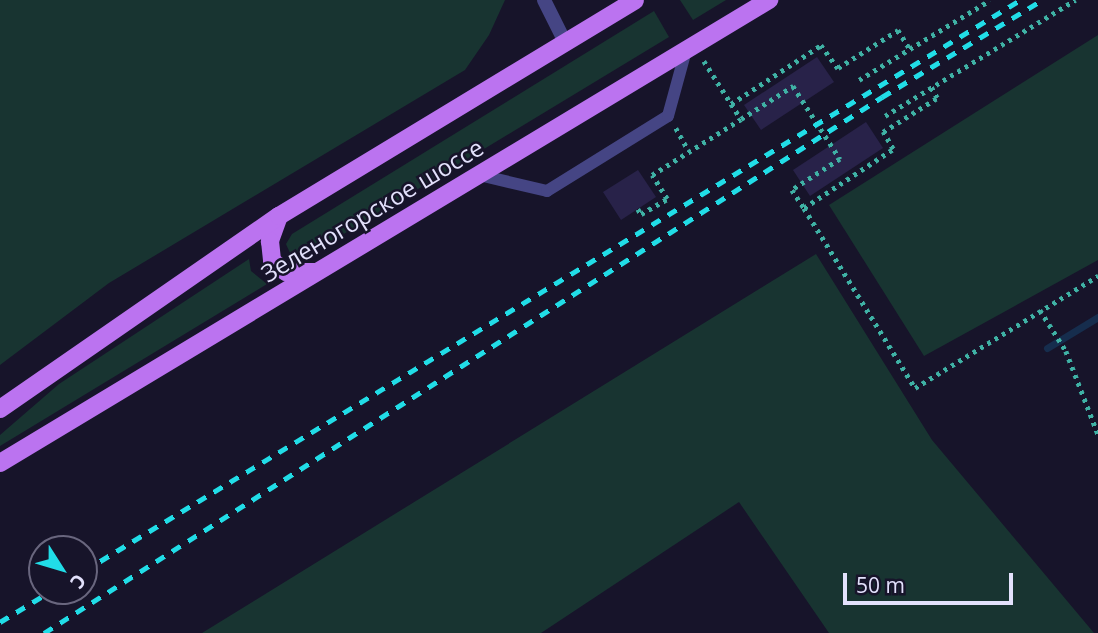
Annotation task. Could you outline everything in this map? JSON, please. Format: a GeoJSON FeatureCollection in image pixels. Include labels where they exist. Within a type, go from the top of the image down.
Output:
{"type":"FeatureCollection","features":[{"type":"Feature","properties":{"kind":"main road","name":"Зеленогорское шоссе"},"geometry":{"type":"LineString","coordinates":[[0,409],[279,216],[635,0]]}},
{"type":"Feature","properties":{"kind":"main road","name":"Зеленогорское шоссе"},"geometry":{"type":"LineString","coordinates":[[0,463],[764,2]]}},
{"type":"Feature","properties":{"kind":"main road"},"geometry":{"type":"LineString","coordinates":[[279,216],[270,241],[272,261],[286,272],[315,272]]}},
{"type":"Feature","properties":{"kind":"street"},"geometry":{"type":"LineString","coordinates":[[544,0],[565,42]]}},
{"type":"Feature","properties":{"kind":"lane"},"geometry":{"type":"LineString","coordinates":[[479,175],[547,191],[668,116],[690,48]]}},
{"type":"Feature","properties":{"kind":"path"},"geometry":{"type":"LineString","coordinates":[[859,80],[990,0]]}},
{"type":"Feature","properties":{"kind":"path"},"geometry":{"type":"LineString","coordinates":[[886,116],[1075,0]]}},
{"type":"Feature","properties":{"kind":"path"},"geometry":{"type":"LineString","coordinates":[[731,104],[821,45],[838,68],[898,30],[910,49]]}},
{"type":"Feature","properties":{"kind":"path"},"geometry":{"type":"LineString","coordinates":[[690,48],[741,119]]}},
{"type":"Feature","properties":{"kind":"path"},"geometry":{"type":"LineString","coordinates":[[638,209],[641,214],[667,199],[652,174],[793,86],[840,159],[792,190],[915,388],[1098,276]]}},
{"type":"Feature","properties":{"kind":"path"},"geometry":{"type":"LineString","coordinates":[[804,208],[893,149],[883,132],[937,98],[931,88]]}},
{"type":"Feature","properties":{"kind":"path"},"geometry":{"type":"LineString","coordinates":[[668,116],[690,151]]}},
{"type":"Feature","properties":{"kind":"path"},"geometry":{"type":"LineString","coordinates":[[1040,310],[1066,351],[1098,434]]}},
{"type":"Feature","properties":{"kind":"green space"},"geometry":{"type":"Polygon","coordinates":[[[0,0],[505,0],[489,35],[465,70],[109,283],[0,365],[0,0]]]}},
{"type":"Feature","properties":{"kind":"green space"},"geometry":{"type":"Polygon","coordinates":[[[680,0],[726,0],[693,20],[680,0]]]}},
{"type":"Feature","properties":{"kind":"green space"},"geometry":{"type":"Polygon","coordinates":[[[654,11],[669,37],[309,255],[297,258],[290,253],[286,244],[292,234],[654,11]]]}},
{"type":"Feature","properties":{"kind":"green space"},"geometry":{"type":"Polygon","coordinates":[[[1098,35],[1098,260],[924,356],[829,205],[1098,35]]]}},
{"type":"Feature","properties":{"kind":"green space"},"geometry":{"type":"Polygon","coordinates":[[[816,254],[932,440],[1094,633],[829,633],[739,502],[541,633],[202,633],[816,254]]]}},
{"type":"Feature","properties":{"kind":"green space"},"geometry":{"type":"Polygon","coordinates":[[[249,259],[251,271],[267,284],[0,446],[0,435],[59,384],[249,259]]]}},
{"type":"Feature","properties":{"kind":"building"},"geometry":{"type":"Polygon","coordinates":[[[817,57],[834,82],[761,130],[744,105],[817,57]]]}},
{"type":"Feature","properties":{"kind":"building"},"geometry":{"type":"Polygon","coordinates":[[[866,122],[883,148],[810,196],[793,170],[866,122]]]}},
{"type":"Feature","properties":{"kind":"building"},"geometry":{"type":"Polygon","coordinates":[[[638,170],[656,197],[621,220],[603,192],[638,170]]]}},
{"type":"Feature","properties":{"kind":"waterway"},"geometry":{"type":"LineString","coordinates":[[1047,348],[1098,317]]}},
{"type":"Feature","properties":{"kind":"railway"},"geometry":{"type":"LineString","coordinates":[[98,562],[1020,0]]}},
{"type":"Feature","properties":{"kind":"railway"},"geometry":{"type":"LineString","coordinates":[[44,633],[882,97],[1042,0]]}},
{"type":"Feature","properties":{"kind":"railway"},"geometry":{"type":"LineString","coordinates":[[0,622],[28,605]]}}]}
